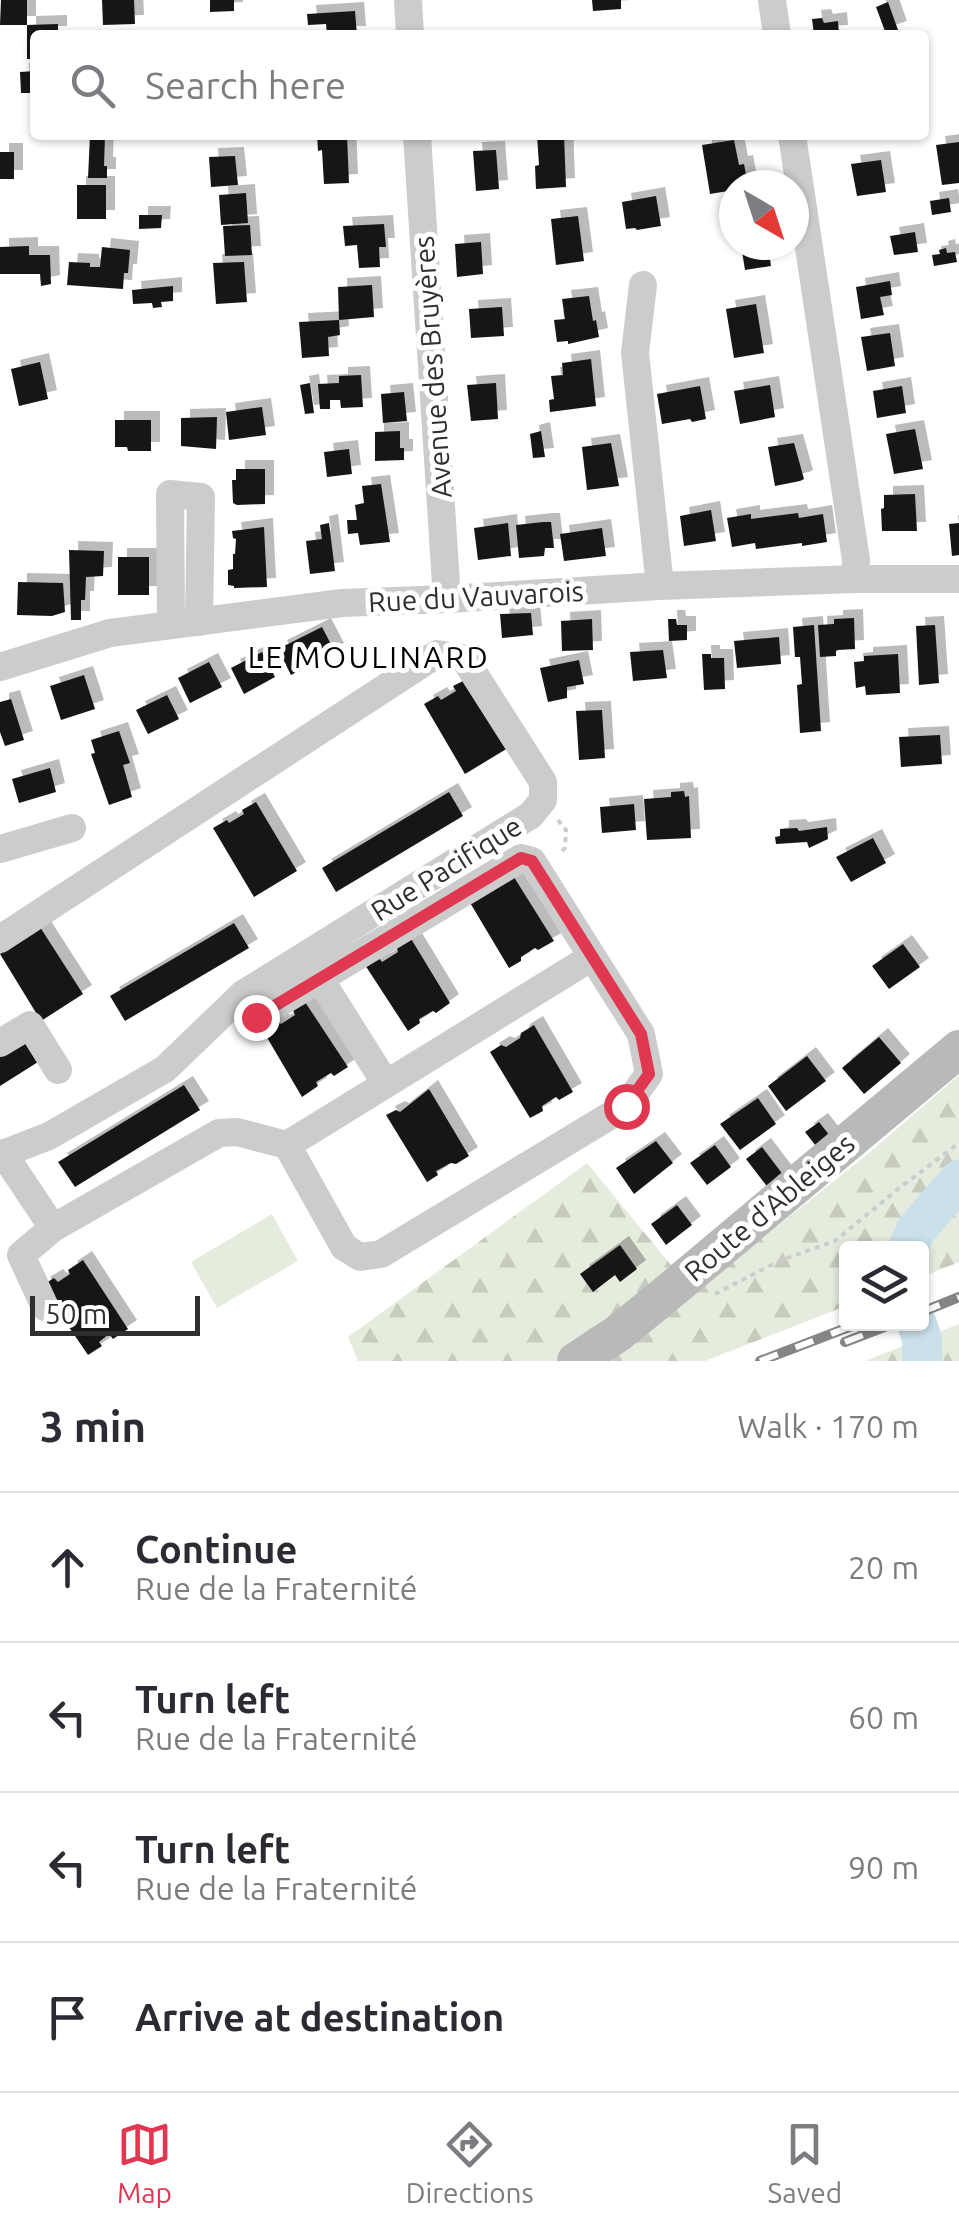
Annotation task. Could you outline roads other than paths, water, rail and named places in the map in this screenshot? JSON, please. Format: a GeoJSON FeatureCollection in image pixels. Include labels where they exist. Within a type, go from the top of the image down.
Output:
{"type":"FeatureCollection","features":[{"type":"Feature","properties":{"kind":"main road","name":"Route d'Ableiges"},"geometry":{"type":"LineString","coordinates":[[576,1361],[653,1305],[959,1048]]}},
{"type":"Feature","properties":{"kind":"street"},"geometry":{"type":"LineString","coordinates":[[408,0],[410,30]]}},
{"type":"Feature","properties":{"kind":"street"},"geometry":{"type":"LineString","coordinates":[[772,0],[776,30]]}},
{"type":"Feature","properties":{"kind":"street","name":"Avenue des Bruyères"},"geometry":{"type":"LineString","coordinates":[[417,140],[447,599]]}},
{"type":"Feature","properties":{"kind":"street"},"geometry":{"type":"LineString","coordinates":[[793,140],[856,579]]}},
{"type":"Feature","properties":{"kind":"street"},"geometry":{"type":"LineString","coordinates":[[643,284],[635,353],[660,586]]}},
{"type":"Feature","properties":{"kind":"street","name":"Rue du Vauvarois"},"geometry":{"type":"LineString","coordinates":[[0,667],[110,633],[342,603],[660,586],[959,578]]}},
{"type":"Feature","properties":{"kind":"street","name":"Rue Pacifique"},"geometry":{"type":"LineString","coordinates":[[0,939],[436,654],[464,658],[543,782],[543,800],[531,816],[243,994],[165,1068],[49,1136],[1,1154]]}},
{"type":"Feature","properties":{"kind":"street"},"geometry":{"type":"LineString","coordinates":[[0,849],[72,828]]}},
{"type":"Feature","properties":{"kind":"street"},"geometry":{"type":"LineString","coordinates":[[256,1017],[521,858],[532,861],[641,1034],[649,1074],[626,1106],[380,1254],[360,1257],[344,1247],[287,1145]]}},
{"type":"Feature","properties":{"kind":"street"},"geometry":{"type":"LineString","coordinates":[[44,1307],[20,1255],[53,1228],[219,1132],[237,1132],[287,1145],[592,956]]}},
{"type":"Feature","properties":{"kind":"street"},"geometry":{"type":"LineString","coordinates":[[320,979],[386,1084]]}},
{"type":"Feature","properties":{"kind":"street"},"geometry":{"type":"LineString","coordinates":[[0,1044],[30,1025],[58,1070]]}},
{"type":"Feature","properties":{"kind":"street"},"geometry":{"type":"LineString","coordinates":[[1,1154],[53,1228]]}},
{"type":"Feature","properties":{"kind":"water"},"geometry":{"type":"Polygon","coordinates":[[[959,1160],[959,1196],[936,1226],[898,1241],[943,1174],[959,1160]]]}},
{"type":"Feature","properties":{"kind":"waterway"},"geometry":{"type":"LineString","coordinates":[[911,1241],[959,1180]]}},
{"type":"Feature","properties":{"kind":"waterway"},"geometry":{"type":"LineString","coordinates":[[919,1331],[922,1361]]}},
{"type":"Feature","properties":{"kind":"railway"},"geometry":{"type":"LineString","coordinates":[[929,1309],[959,1297]]}},
{"type":"Feature","properties":{"kind":"railway"},"geometry":{"type":"LineString","coordinates":[[760,1361],[839,1331]]}},
{"type":"Feature","properties":{"kind":"railway"},"geometry":{"type":"LineString","coordinates":[[845,1342],[874,1331]]}},
{"type":"Feature","properties":{"kind":"district","name":"LE MOULINARD"},"geometry":{"type":"Point","coordinates":[369,657]}}]}
